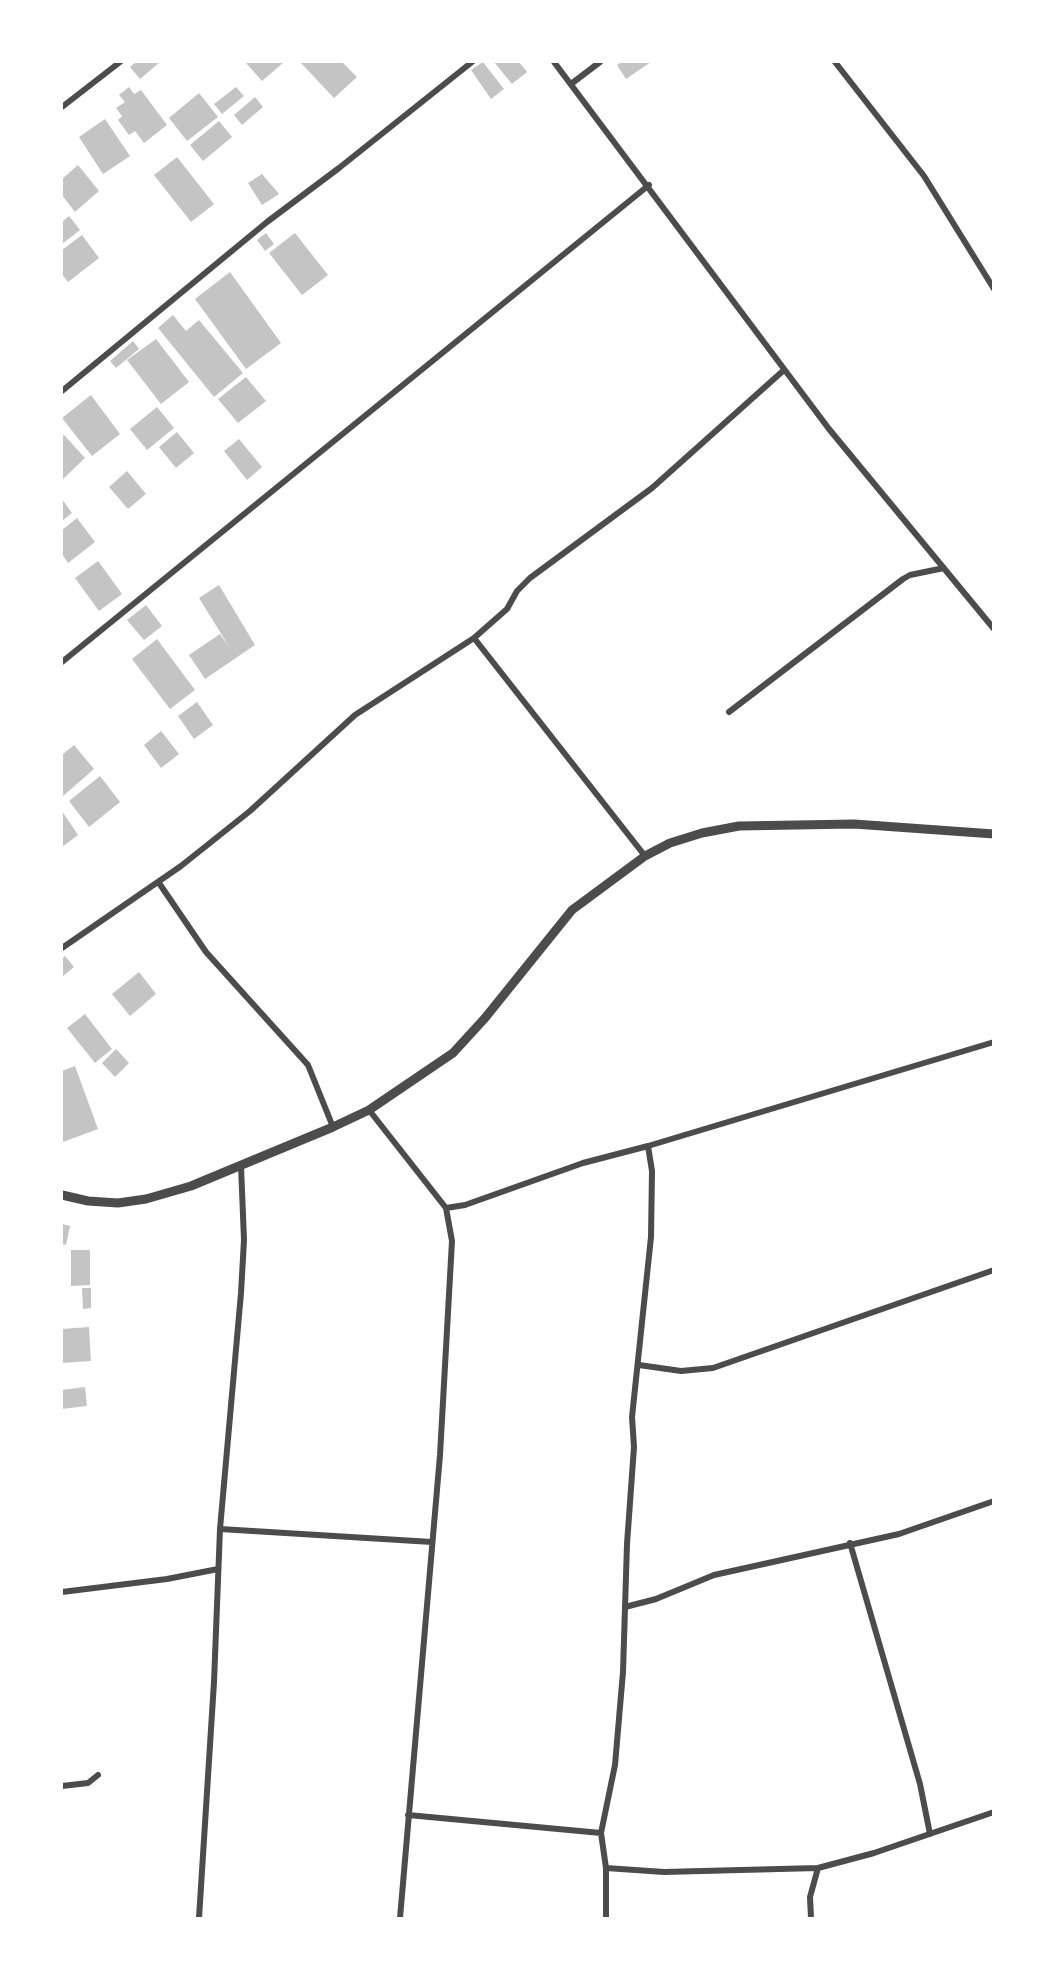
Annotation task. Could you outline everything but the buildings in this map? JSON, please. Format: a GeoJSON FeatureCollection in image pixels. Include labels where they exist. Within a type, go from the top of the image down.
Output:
{"type":"FeatureCollection","features":[{"type":"Feature","properties":{"kind":"street"},"geometry":{"type":"LineString","coordinates":[[62,107],[120,62]]}},
{"type":"Feature","properties":{"kind":"street"},"geometry":{"type":"LineString","coordinates":[[62,391],[267,222],[472,62]]}},
{"type":"Feature","properties":{"kind":"street"},"geometry":{"type":"LineString","coordinates":[[554,62],[649,185],[784,370],[993,629]]}},
{"type":"Feature","properties":{"kind":"street"},"geometry":{"type":"LineString","coordinates":[[571,84],[600,62]]}},
{"type":"Feature","properties":{"kind":"street"},"geometry":{"type":"LineString","coordinates":[[835,62],[924,176],[993,289]]}},
{"type":"Feature","properties":{"kind":"street"},"geometry":{"type":"LineString","coordinates":[[62,662],[649,185]]}},
{"type":"Feature","properties":{"kind":"street"},"geometry":{"type":"LineString","coordinates":[[62,948],[159,883],[250,811],[355,715],[474,639],[507,609],[518,591],[530,578],[652,488],[784,370]]}},
{"type":"Feature","properties":{"kind":"street"},"geometry":{"type":"LineString","coordinates":[[729,712],[903,579],[910,575],[944,568]]}},
{"type":"Feature","properties":{"kind":"street"},"geometry":{"type":"LineString","coordinates":[[474,639],[645,856]]}},
{"type":"Feature","properties":{"kind":"street"},"geometry":{"type":"LineString","coordinates":[[62,1195],[88,1201],[118,1203],[146,1199],[191,1186],[369,1110],[453,1053],[485,1018],[572,910],[645,856],[670,843],[702,833],[739,826],[854,824],[993,834]]}},
{"type":"Feature","properties":{"kind":"street"},"geometry":{"type":"LineString","coordinates":[[159,883],[206,952],[308,1065],[333,1127]]}},
{"type":"Feature","properties":{"kind":"street"},"geometry":{"type":"LineString","coordinates":[[446,1208],[465,1205],[583,1163],[648,1146],[993,1042]]}},
{"type":"Feature","properties":{"kind":"street"},"geometry":{"type":"LineString","coordinates":[[369,1110],[446,1208],[452,1241],[440,1455],[400,1918]]}},
{"type":"Feature","properties":{"kind":"street"},"geometry":{"type":"LineString","coordinates":[[606,1918],[606,1868],[601,1833],[615,1765],[633,1447],[632,1417],[651,1227],[652,1171],[648,1146]]}},
{"type":"Feature","properties":{"kind":"street"},"geometry":{"type":"LineString","coordinates":[[199,1918],[214,1682],[220,1529],[244,1240],[241,1166]]}},
{"type":"Feature","properties":{"kind":"street"},"geometry":{"type":"LineString","coordinates":[[639,1365],[681,1371],[713,1368],[993,1270]]}},
{"type":"Feature","properties":{"kind":"street"},"geometry":{"type":"LineString","coordinates":[[625,1607],[656,1599],[714,1575],[850,1543],[899,1534],[993,1501]]}},
{"type":"Feature","properties":{"kind":"street"},"geometry":{"type":"LineString","coordinates":[[220,1529],[432,1542]]}},
{"type":"Feature","properties":{"kind":"street"},"geometry":{"type":"LineString","coordinates":[[850,1543],[920,1784],[930,1834]]}},
{"type":"Feature","properties":{"kind":"street"},"geometry":{"type":"LineString","coordinates":[[62,1592],[167,1579],[218,1569]]}},
{"type":"Feature","properties":{"kind":"street"},"geometry":{"type":"LineString","coordinates":[[62,1786],[88,1784],[98,1775]]}},
{"type":"Feature","properties":{"kind":"street"},"geometry":{"type":"LineString","coordinates":[[606,1868],[664,1872],[818,1868],[874,1853],[993,1812]]}},
{"type":"Feature","properties":{"kind":"street"},"geometry":{"type":"LineString","coordinates":[[408,1815],[601,1833]]}},
{"type":"Feature","properties":{"kind":"street"},"geometry":{"type":"LineString","coordinates":[[811,1918],[810,1897],[818,1868]]}}]}
